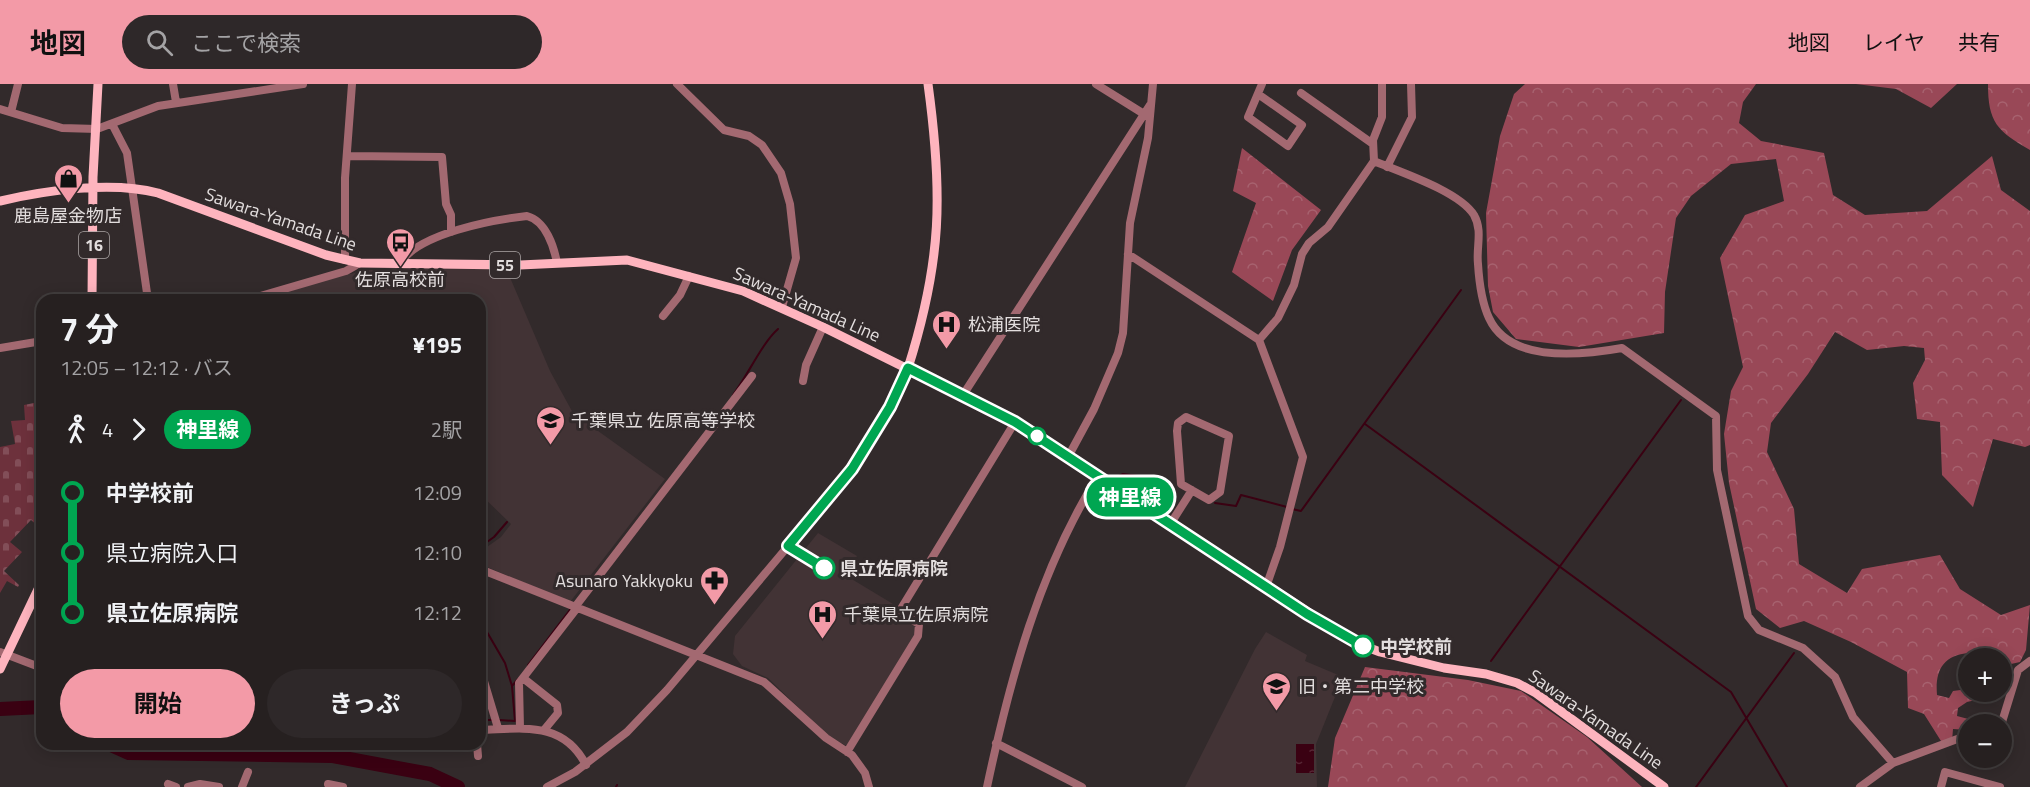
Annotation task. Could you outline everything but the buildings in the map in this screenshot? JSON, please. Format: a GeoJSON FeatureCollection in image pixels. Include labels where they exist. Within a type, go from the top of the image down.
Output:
{"type":"FeatureCollection","features":[{"type":"Feature","properties":{"kind":"main road","name":"16"},"geometry":{"type":"LineString","coordinates":[[92,294],[94,138],[97,129],[98,84]]}},
{"type":"Feature","properties":{"kind":"main road"},"geometry":{"type":"LineString","coordinates":[[908,368],[927,305],[934,270],[939,215],[938,160],[928,84]]}},
{"type":"Feature","properties":{"kind":"main road","name":"Sawara-Yamada Line"},"geometry":{"type":"LineString","coordinates":[[93,189],[131,188],[158,194],[345,260],[360,263],[557,263],[627,260],[743,291],[782,307],[1015,422],[1354,642],[1380,652],[1444,668],[1500,677],[1536,693],[1664,787]]}},
{"type":"Feature","properties":{"kind":"main road","name":"55"},"geometry":{"type":"LineString","coordinates":[[0,201],[56,191],[93,189]]}},
{"type":"Feature","properties":{"kind":"main road"},"geometry":{"type":"LineString","coordinates":[[0,669],[4,653],[36,592]]}},
{"type":"Feature","properties":{"kind":"street"},"geometry":{"type":"LineString","coordinates":[[11,112],[18,84]]}},
{"type":"Feature","properties":{"kind":"street"},"geometry":{"type":"LineString","coordinates":[[172,84],[176,102]]}},
{"type":"Feature","properties":{"kind":"street"},"geometry":{"type":"LineString","coordinates":[[0,109],[62,128],[97,129],[139,112],[176,102],[298,84]]}},
{"type":"Feature","properties":{"kind":"street"},"geometry":{"type":"LineString","coordinates":[[345,260],[345,178],[349,156],[352,84]]}},
{"type":"Feature","properties":{"kind":"street"},"geometry":{"type":"LineString","coordinates":[[677,84],[724,130],[749,136],[762,145],[780,173],[790,204],[796,258],[782,307]]}},
{"type":"Feature","properties":{"kind":"street"},"geometry":{"type":"LineString","coordinates":[[1096,84],[1144,114]]}},
{"type":"Feature","properties":{"kind":"street"},"geometry":{"type":"LineString","coordinates":[[1068,457],[1094,409],[1118,353],[1123,333],[1130,222],[1148,138],[1153,84]]}},
{"type":"Feature","properties":{"kind":"street"},"geometry":{"type":"LineString","coordinates":[[1258,93],[1302,125],[1288,146],[1248,117],[1258,93],[1262,84]]}},
{"type":"Feature","properties":{"kind":"street"},"geometry":{"type":"LineString","coordinates":[[1259,340],[1278,318],[1294,285],[1302,254],[1309,243],[1328,227],[1374,160],[1373,144],[1382,117],[1382,84]]}},
{"type":"Feature","properties":{"kind":"street"},"geometry":{"type":"LineString","coordinates":[[1387,166],[1412,117],[1411,84]]}},
{"type":"Feature","properties":{"kind":"street"},"geometry":{"type":"LineString","coordinates":[[1301,93],[1373,144]]}},
{"type":"Feature","properties":{"kind":"street"},"geometry":{"type":"LineString","coordinates":[[963,395],[1151,104]]}},
{"type":"Feature","properties":{"kind":"street"},"geometry":{"type":"LineString","coordinates":[[112,124],[127,153],[147,294]]}},
{"type":"Feature","properties":{"kind":"street"},"geometry":{"type":"LineString","coordinates":[[349,156],[442,157],[446,204],[451,215],[451,232]]}},
{"type":"Feature","properties":{"kind":"street"},"geometry":{"type":"LineString","coordinates":[[1374,160],[1451,196],[1473,214],[1480,230],[1478,263],[1483,295],[1489,319],[1500,333],[1539,352],[1561,356],[1622,348],[1716,416],[1717,470],[1748,616],[1759,630],[1803,648],[1835,677],[1853,717],[1893,763]]}},
{"type":"Feature","properties":{"kind":"street"},"geometry":{"type":"LineString","coordinates":[[400,263],[405,255],[451,232],[514,218],[533,218],[551,241],[557,263]]}},
{"type":"Feature","properties":{"kind":"street"},"geometry":{"type":"LineString","coordinates":[[1128,254],[1259,340],[1303,457],[1266,587]]}},
{"type":"Feature","properties":{"kind":"street"},"geometry":{"type":"LineString","coordinates":[[267,294],[346,271],[360,263]]}},
{"type":"Feature","properties":{"kind":"street"},"geometry":{"type":"LineString","coordinates":[[663,316],[680,295],[689,276]]}},
{"type":"Feature","properties":{"kind":"street"},"geometry":{"type":"LineString","coordinates":[[803,381],[806,365],[823,327]]}},
{"type":"Feature","properties":{"kind":"street"},"geometry":{"type":"LineString","coordinates":[[0,348],[36,342]]}},
{"type":"Feature","properties":{"kind":"street"},"geometry":{"type":"LineString","coordinates":[[547,787],[585,765],[635,724],[697,655],[852,469],[890,407],[908,368]]}},
{"type":"Feature","properties":{"kind":"street"},"geometry":{"type":"LineString","coordinates":[[520,728],[519,683],[574,607],[752,376]]}},
{"type":"Feature","properties":{"kind":"street"},"geometry":{"type":"LineString","coordinates":[[1186,417],[1229,436],[1220,492],[1209,500],[1192,490],[1181,484],[1179,465],[1178,423],[1186,417]]}},
{"type":"Feature","properties":{"kind":"street"},"geometry":{"type":"LineString","coordinates":[[847,752],[918,636],[919,624],[899,612],[1015,422]]}},
{"type":"Feature","properties":{"kind":"street"},"geometry":{"type":"LineString","coordinates":[[987,787],[996,743],[1027,631],[1045,579],[1098,476]]}},
{"type":"Feature","properties":{"kind":"street"},"geometry":{"type":"LineString","coordinates":[[1171,523],[1192,490]]}},
{"type":"Feature","properties":{"kind":"street"},"geometry":{"type":"LineString","coordinates":[[486,571],[753,676],[772,687],[826,738],[847,752],[862,766],[869,787]]}},
{"type":"Feature","properties":{"kind":"street"},"geometry":{"type":"LineString","coordinates":[[4,653],[36,666]]}},
{"type":"Feature","properties":{"kind":"street"},"geometry":{"type":"LineString","coordinates":[[2004,714],[2018,670],[2030,661]]}},
{"type":"Feature","properties":{"kind":"street"},"geometry":{"type":"LineString","coordinates":[[523,678],[557,705],[558,713],[544,730]]}},
{"type":"Feature","properties":{"kind":"street"},"geometry":{"type":"LineString","coordinates":[[486,688],[498,728]]}},
{"type":"Feature","properties":{"kind":"street"},"geometry":{"type":"LineString","coordinates":[[486,729],[544,730],[573,745],[585,765]]}},
{"type":"Feature","properties":{"kind":"street"},"geometry":{"type":"LineString","coordinates":[[1860,787],[1893,763],[1958,739]]}},
{"type":"Feature","properties":{"kind":"street"},"geometry":{"type":"LineString","coordinates":[[996,743],[1082,787]]}},
{"type":"Feature","properties":{"kind":"street"},"geometry":{"type":"LineString","coordinates":[[478,750],[478,756]]}},
{"type":"Feature","properties":{"kind":"street"},"geometry":{"type":"LineString","coordinates":[[242,787],[248,772]]}},
{"type":"Feature","properties":{"kind":"street"},"geometry":{"type":"LineString","coordinates":[[1941,787],[1945,772],[2000,787]]}},
{"type":"Feature","properties":{"kind":"street"},"geometry":{"type":"LineString","coordinates":[[188,787],[200,784],[219,787]]}},
{"type":"Feature","properties":{"kind":"street"},"geometry":{"type":"LineString","coordinates":[[328,784],[343,787]]}},
{"type":"Feature","properties":{"kind":"shaded area","name":"千葉県立 佐原高等学校"},"geometry":{"type":"Polygon","coordinates":[[[418,266],[506,268],[550,371],[573,413],[665,479],[570,602],[486,567],[486,548],[501,537],[511,524],[486,500],[486,294],[271,294],[362,271],[418,266]]]}},
{"type":"Feature","properties":{"kind":"shaded area","name":"千葉県立佐原病院"},"geometry":{"type":"Polygon","coordinates":[[[818,533],[857,556],[845,575],[898,607],[894,615],[916,627],[916,634],[847,746],[829,737],[768,678],[742,666],[733,654],[735,636],[818,533]]]}},
{"type":"Feature","properties":{"kind":"shaded area","name":"旧・第二中学校"},"geometry":{"type":"Polygon","coordinates":[[[1266,632],[1307,655],[1305,661],[1343,677],[1316,744],[1317,787],[1185,787],[1255,649],[1266,632]]]}},
{"type":"Feature","properties":{"kind":"green space"},"geometry":{"type":"Polygon","coordinates":[[[1525,84],[1756,84],[1743,102],[1739,123],[1761,141],[1824,153],[1833,195],[1865,215],[1927,211],[1992,156],[2001,190],[2030,211],[2030,445],[2025,447],[1993,439],[1973,507],[1942,475],[1940,422],[1917,419],[1913,383],[1925,360],[1924,348],[1904,346],[1867,350],[1835,332],[1808,374],[1771,423],[1767,452],[1794,509],[1799,564],[1847,593],[1862,569],[1940,555],[1960,589],[2001,615],[2030,605],[2026,650],[2020,662],[2012,664],[2012,648],[1958,648],[1958,655],[1942,666],[1937,679],[1937,695],[1949,698],[1953,691],[1958,690],[1958,702],[1967,702],[1958,708],[1958,729],[1953,729],[1952,741],[1941,741],[1924,714],[1908,708],[1907,672],[1851,642],[1804,621],[1780,628],[1756,609],[1729,483],[1724,434],[1731,391],[1743,367],[1720,258],[1745,215],[1784,201],[1776,159],[1731,164],[1691,196],[1676,218],[1665,292],[1664,333],[1579,347],[1516,339],[1493,312],[1488,286],[1486,213],[1500,136],[1514,94],[1525,84]]]}},
{"type":"Feature","properties":{"kind":"green space"},"geometry":{"type":"Polygon","coordinates":[[[1856,84],[1957,84],[1931,108],[1896,89],[1856,84]]]}},
{"type":"Feature","properties":{"kind":"green space"},"geometry":{"type":"Polygon","coordinates":[[[1988,84],[2030,84],[2030,150],[2002,131],[1997,124],[1990,108],[1988,84]]]}},
{"type":"Feature","properties":{"kind":"green space"},"geometry":{"type":"Polygon","coordinates":[[[1242,148],[1321,210],[1292,250],[1273,301],[1232,272],[1256,203],[1233,191],[1242,148]]]}},
{"type":"Feature","properties":{"kind":"green space"},"geometry":{"type":"Polygon","coordinates":[[[36,403],[36,524],[31,520],[10,542],[22,552],[4,571],[19,585],[18,587],[7,581],[0,593],[0,447],[15,444],[11,421],[25,420],[24,405],[36,403]]]}},
{"type":"Feature","properties":{"kind":"green space"},"geometry":{"type":"Polygon","coordinates":[[[1365,667],[1468,680],[1521,691],[1587,737],[1642,787],[1328,787],[1335,738],[1365,667]]]}},
{"type":"Feature","properties":{"kind":"water"},"geometry":{"type":"Polygon","coordinates":[[[1296,744],[1314,744],[1314,773],[1296,773],[1296,744]]]}},
{"type":"Feature","properties":{"kind":"waterway"},"geometry":{"type":"LineString","coordinates":[[1292,509],[1301,511],[1461,290]]}},
{"type":"Feature","properties":{"kind":"waterway"},"geometry":{"type":"LineString","coordinates":[[733,395],[766,342],[778,329]]}},
{"type":"Feature","properties":{"kind":"waterway"},"geometry":{"type":"LineString","coordinates":[[1491,661],[1681,400]]}},
{"type":"Feature","properties":{"kind":"waterway"},"geometry":{"type":"LineString","coordinates":[[1365,424],[1731,692],[1787,787]]}},
{"type":"Feature","properties":{"kind":"waterway"},"geometry":{"type":"LineString","coordinates":[[1115,478],[1123,474],[1161,479]]}},
{"type":"Feature","properties":{"kind":"waterway"},"geometry":{"type":"LineString","coordinates":[[1215,503],[1236,506],[1241,495],[1287,507]]}},
{"type":"Feature","properties":{"kind":"waterway"},"geometry":{"type":"LineString","coordinates":[[486,543],[507,522]]}},
{"type":"Feature","properties":{"kind":"waterway"},"geometry":{"type":"LineString","coordinates":[[528,665],[572,607]]}},
{"type":"Feature","properties":{"kind":"waterway"},"geometry":{"type":"LineString","coordinates":[[486,630],[505,663],[512,686]]}},
{"type":"Feature","properties":{"kind":"waterway"},"geometry":{"type":"LineString","coordinates":[[1696,787],[1794,653]]}},
{"type":"Feature","properties":{"kind":"waterway"},"geometry":{"type":"LineString","coordinates":[[499,720],[515,721],[512,686],[518,679]]}},
{"type":"Feature","properties":{"kind":"waterway"},"geometry":{"type":"LineString","coordinates":[[0,709],[36,707]]}},
{"type":"Feature","properties":{"kind":"waterway"},"geometry":{"type":"LineString","coordinates":[[486,720],[493,720]]}},
{"type":"Feature","properties":{"kind":"waterway"},"geometry":{"type":"LineString","coordinates":[[122,750],[129,753],[333,756],[430,774],[458,787]]}},
{"type":"Feature","properties":{"kind":"bus line","name":"神里線"},"geometry":{"type":"LineString","coordinates":[[824,568],[788,546],[852,469],[890,407],[908,368],[1015,422],[1307,614],[1363,646]]}},
{"type":"Feature","properties":{"kind":"place","name":"鹿島屋金物店"},"geometry":{"type":"Point","coordinates":[68,204]}},
{"type":"Feature","properties":{"kind":"place","name":"佐原高校前"},"geometry":{"type":"Point","coordinates":[400,268]}},
{"type":"Feature","properties":{"kind":"place","name":"松浦医院"},"geometry":{"type":"Point","coordinates":[947,350]}},
{"type":"Feature","properties":{"kind":"place","name":"千葉県立 佐原高等学校"},"geometry":{"type":"Point","coordinates":[550,446]}},
{"type":"Feature","properties":{"kind":"place","name":"県立佐原病院"},"geometry":{"type":"Point","coordinates":[824,568]}},
{"type":"Feature","properties":{"kind":"place","name":"Asunaro Yakkyoku"},"geometry":{"type":"Point","coordinates":[714,606]}},
{"type":"Feature","properties":{"kind":"place","name":"千葉県立佐原病院"},"geometry":{"type":"Point","coordinates":[823,640]}},
{"type":"Feature","properties":{"kind":"place","name":"中学校前"},"geometry":{"type":"Point","coordinates":[1363,646]}},
{"type":"Feature","properties":{"kind":"place","name":"旧・第二中学校"},"geometry":{"type":"Point","coordinates":[1277,712]}}]}
